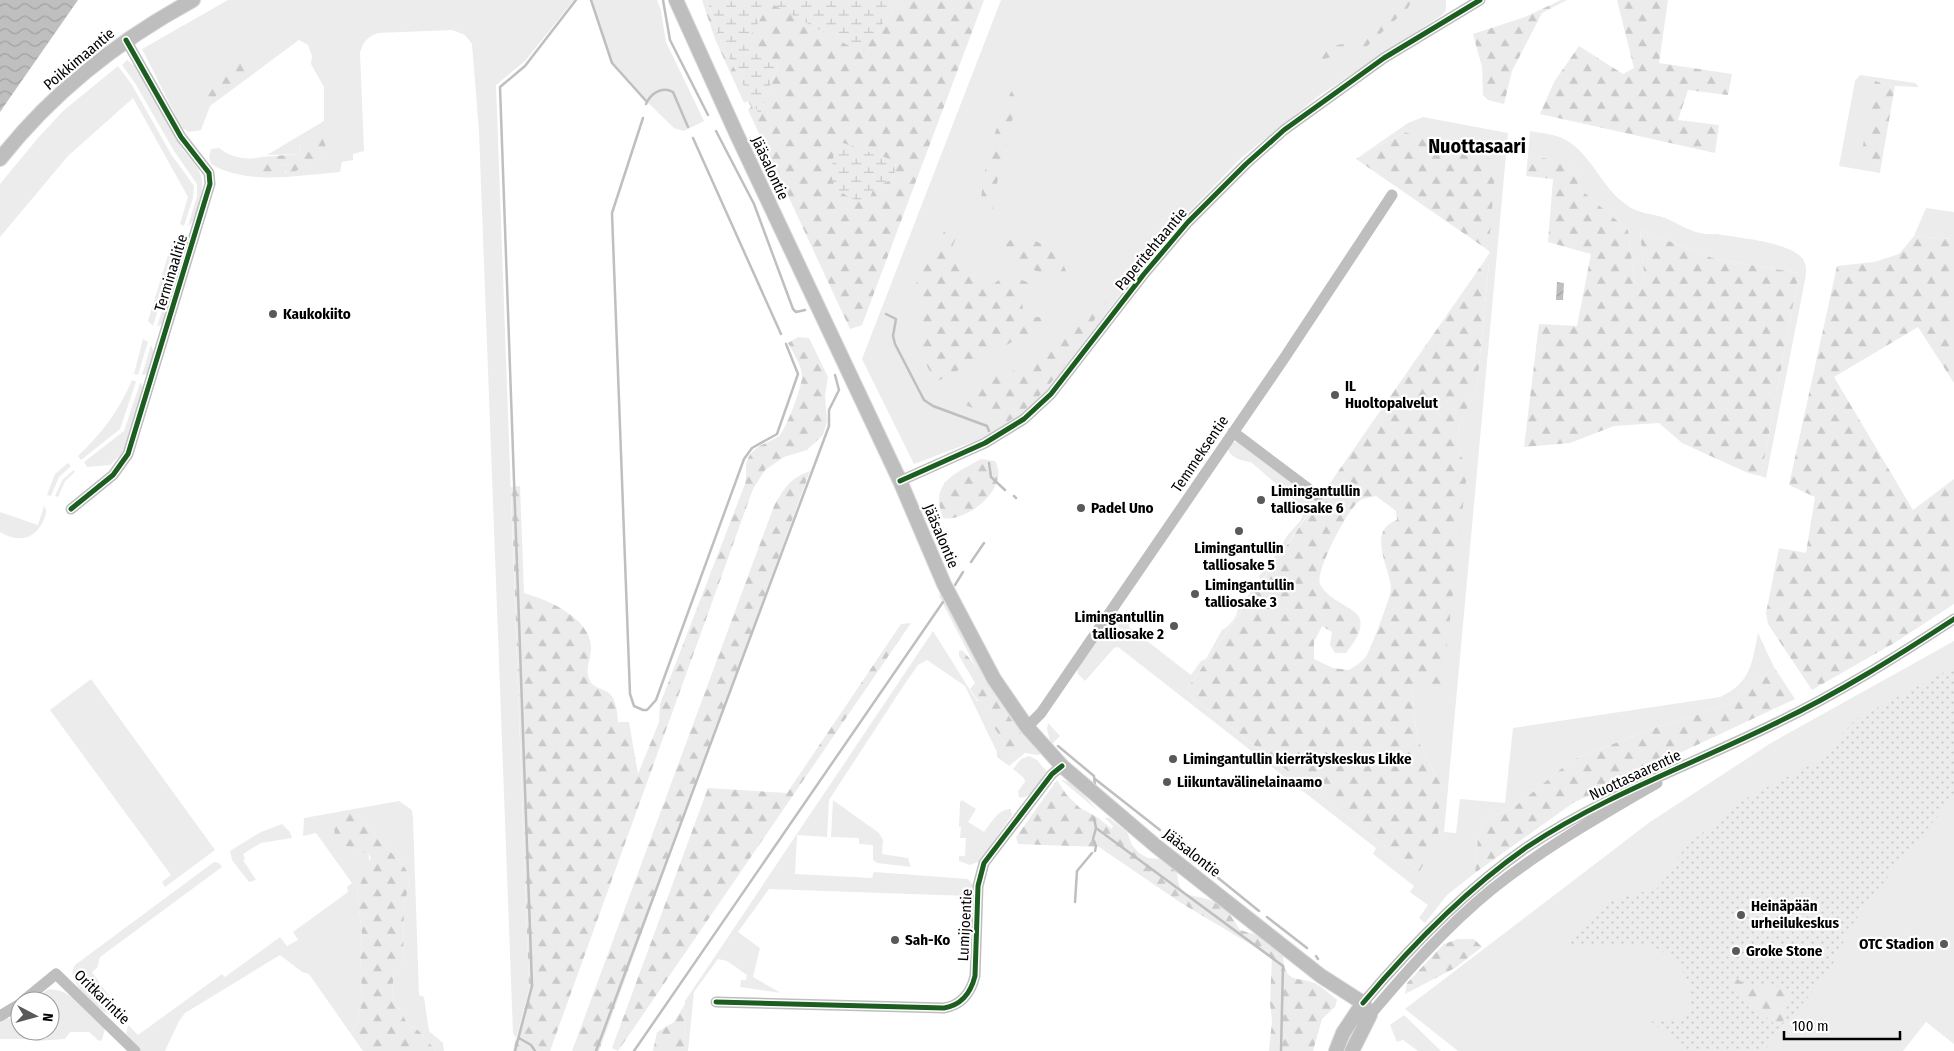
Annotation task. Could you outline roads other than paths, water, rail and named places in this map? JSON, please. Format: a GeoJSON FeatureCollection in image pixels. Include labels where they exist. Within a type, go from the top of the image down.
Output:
{"type":"FeatureCollection","features":[{"type":"Feature","properties":{"kind":"main road","name":"Poikkimaantie"},"geometry":{"type":"LineString","coordinates":[[0,159],[22,130],[68,87],[126,40],[193,0]]}},
{"type":"Feature","properties":{"kind":"main road","name":"Jääsalontie"},"geometry":{"type":"LineString","coordinates":[[676,0],[736,135],[900,481],[944,584],[994,679],[1027,727],[1062,766],[1156,846],[1363,1010]]}},
{"type":"Feature","properties":{"kind":"main road","name":"Nuottasaarentie"},"geometry":{"type":"LineString","coordinates":[[1336,1051],[1343,1033],[1363,1010]]}},
{"type":"Feature","properties":{"kind":"main road","name":"Nuottasaarentie"},"geometry":{"type":"LineString","coordinates":[[1352,1051],[1363,1010]]}},
{"type":"Feature","properties":{"kind":"street","name":"Paperitehtaantie"},"geometry":{"type":"LineString","coordinates":[[900,481],[985,443],[1024,419],[1051,394],[1144,274],[1188,222],[1246,164],[1284,130],[1384,58],[1480,0]]}},
{"type":"Feature","properties":{"kind":"street","name":"Terminaalitie"},"geometry":{"type":"LineString","coordinates":[[70,509],[113,474],[128,454],[210,184],[209,173],[181,137],[126,40]]}},
{"type":"Feature","properties":{"kind":"street","name":"Temmeksentie"},"geometry":{"type":"LineString","coordinates":[[1027,727],[1041,712],[1233,432],[1392,195]]}},
{"type":"Feature","properties":{"kind":"street"},"geometry":{"type":"LineString","coordinates":[[1233,432],[1318,496]]}},
{"type":"Feature","properties":{"kind":"street","name":"Nuottasaarentie"},"geometry":{"type":"LineString","coordinates":[[1363,1010],[1430,929],[1475,888],[1526,848],[1611,798],[1688,764],[1819,701],[1896,657],[1954,619]]}},
{"type":"Feature","properties":{"kind":"street","name":"Lumijoentie"},"geometry":{"type":"LineString","coordinates":[[716,1002],[944,1008],[959,1003],[966,997],[972,987],[975,976],[978,886],[984,863],[1052,774],[1062,766]]}},
{"type":"Feature","properties":{"kind":"street","name":"Oritkarintie"},"geometry":{"type":"LineString","coordinates":[[35,991],[56,974],[134,1051]]}},
{"type":"Feature","properties":{"kind":"water"},"geometry":{"type":"Polygon","coordinates":[[[0,0],[78,0],[0,112],[0,0]]]}},
{"type":"Feature","properties":{"kind":"water"},"geometry":{"type":"Polygon","coordinates":[[[1557,282],[1564,283],[1563,300],[1556,300],[1557,282]]]}},
{"type":"Feature","properties":{"kind":"waterway"},"geometry":{"type":"LineString","coordinates":[[515,1051],[532,986],[500,87],[525,66],[576,0]]}},
{"type":"Feature","properties":{"kind":"waterway"},"geometry":{"type":"LineString","coordinates":[[591,0],[612,63],[647,102]]}},
{"type":"Feature","properties":{"kind":"waterway"},"geometry":{"type":"LineString","coordinates":[[663,0],[670,40],[708,115]]}},
{"type":"Feature","properties":{"kind":"waterway"},"geometry":{"type":"LineString","coordinates":[[646,104],[654,94],[661,90],[673,92],[688,127]]}},
{"type":"Feature","properties":{"kind":"waterway"},"geometry":{"type":"LineString","coordinates":[[643,118],[612,213],[630,694],[634,706],[643,710],[647,710],[656,700],[744,459],[752,448],[777,434],[798,374],[786,344]]}},
{"type":"Feature","properties":{"kind":"waterway"},"geometry":{"type":"LineString","coordinates":[[716,131],[754,204],[793,309],[796,312],[805,310]]}},
{"type":"Feature","properties":{"kind":"waterway"},"geometry":{"type":"LineString","coordinates":[[693,138],[781,334]]}},
{"type":"Feature","properties":{"kind":"waterway"},"geometry":{"type":"LineString","coordinates":[[886,314],[896,319],[893,336],[895,344],[924,400],[933,406],[987,426],[989,431]]}},
{"type":"Feature","properties":{"kind":"waterway"},"geometry":{"type":"LineString","coordinates":[[596,1051],[829,426],[829,410],[839,390],[835,375]]}},
{"type":"Feature","properties":{"kind":"waterway"},"geometry":{"type":"LineString","coordinates":[[989,463],[991,477],[1005,490]]}},
{"type":"Feature","properties":{"kind":"waterway"},"geometry":{"type":"LineString","coordinates":[[971,562],[984,543]]}},
{"type":"Feature","properties":{"kind":"waterway"},"geometry":{"type":"LineString","coordinates":[[955,585],[963,572]]}},
{"type":"Feature","properties":{"kind":"waterway"},"geometry":{"type":"LineString","coordinates":[[634,1051],[943,602]]}},
{"type":"Feature","properties":{"kind":"waterway"},"geometry":{"type":"LineString","coordinates":[[1058,746],[1094,776],[1095,786]]}},
{"type":"Feature","properties":{"kind":"waterway"},"geometry":{"type":"LineString","coordinates":[[1095,779],[1160,830]]}},
{"type":"Feature","properties":{"kind":"waterway"},"geometry":{"type":"LineString","coordinates":[[1094,818],[1096,828],[1093,839],[1096,846],[1095,851]]}},
{"type":"Feature","properties":{"kind":"waterway"},"geometry":{"type":"LineString","coordinates":[[1096,828],[1283,966],[1281,1051]]}},
{"type":"Feature","properties":{"kind":"waterway"},"geometry":{"type":"LineString","coordinates":[[1170,838],[1208,870]]}},
{"type":"Feature","properties":{"kind":"waterway"},"geometry":{"type":"LineString","coordinates":[[1075,902],[1077,871],[1092,853]]}},
{"type":"Feature","properties":{"kind":"waterway"},"geometry":{"type":"LineString","coordinates":[[1217,877],[1259,911]]}},
{"type":"Feature","properties":{"kind":"waterway"},"geometry":{"type":"LineString","coordinates":[[1267,917],[1307,948]]}},
{"type":"Feature","properties":{"kind":"waterway"},"geometry":{"type":"LineString","coordinates":[[519,1038],[531,1045],[535,1051]]}},
{"type":"Feature","properties":{"kind":"place","name":"Kaukokiito"},"geometry":{"type":"Point","coordinates":[273,314]}},
{"type":"Feature","properties":{"kind":"place","name":"IL Huoltopalvelut"},"geometry":{"type":"Point","coordinates":[1335,395]}},
{"type":"Feature","properties":{"kind":"place","name":"Limingantullin talliosake 6"},"geometry":{"type":"Point","coordinates":[1261,500]}},
{"type":"Feature","properties":{"kind":"place","name":"Padel Uno"},"geometry":{"type":"Point","coordinates":[1081,508]}},
{"type":"Feature","properties":{"kind":"place","name":"Limingantullin talliosake 5"},"geometry":{"type":"Point","coordinates":[1239,531]}},
{"type":"Feature","properties":{"kind":"place","name":"Limingantullin talliosake 3"},"geometry":{"type":"Point","coordinates":[1195,594]}},
{"type":"Feature","properties":{"kind":"place","name":"Limingantullin talliosake 2"},"geometry":{"type":"Point","coordinates":[1174,626]}},
{"type":"Feature","properties":{"kind":"place","name":"Limingantullin kierrätyskeskus Likke"},"geometry":{"type":"Point","coordinates":[1173,759]}},
{"type":"Feature","properties":{"kind":"place","name":"Liikuntavälinelainaamo"},"geometry":{"type":"Point","coordinates":[1167,782]}},
{"type":"Feature","properties":{"kind":"place","name":"Heinäpään urheilukeskus"},"geometry":{"type":"Point","coordinates":[1741,915]}},
{"type":"Feature","properties":{"kind":"place","name":"Sah-Ko"},"geometry":{"type":"Point","coordinates":[895,940]}},
{"type":"Feature","properties":{"kind":"place","name":"OTC Stadion"},"geometry":{"type":"Point","coordinates":[1944,944]}},
{"type":"Feature","properties":{"kind":"place","name":"Groke Stone"},"geometry":{"type":"Point","coordinates":[1736,951]}},
{"type":"Feature","properties":{"kind":"district","name":"Nuottasaari"},"geometry":{"type":"Point","coordinates":[1477,146]}}]}
